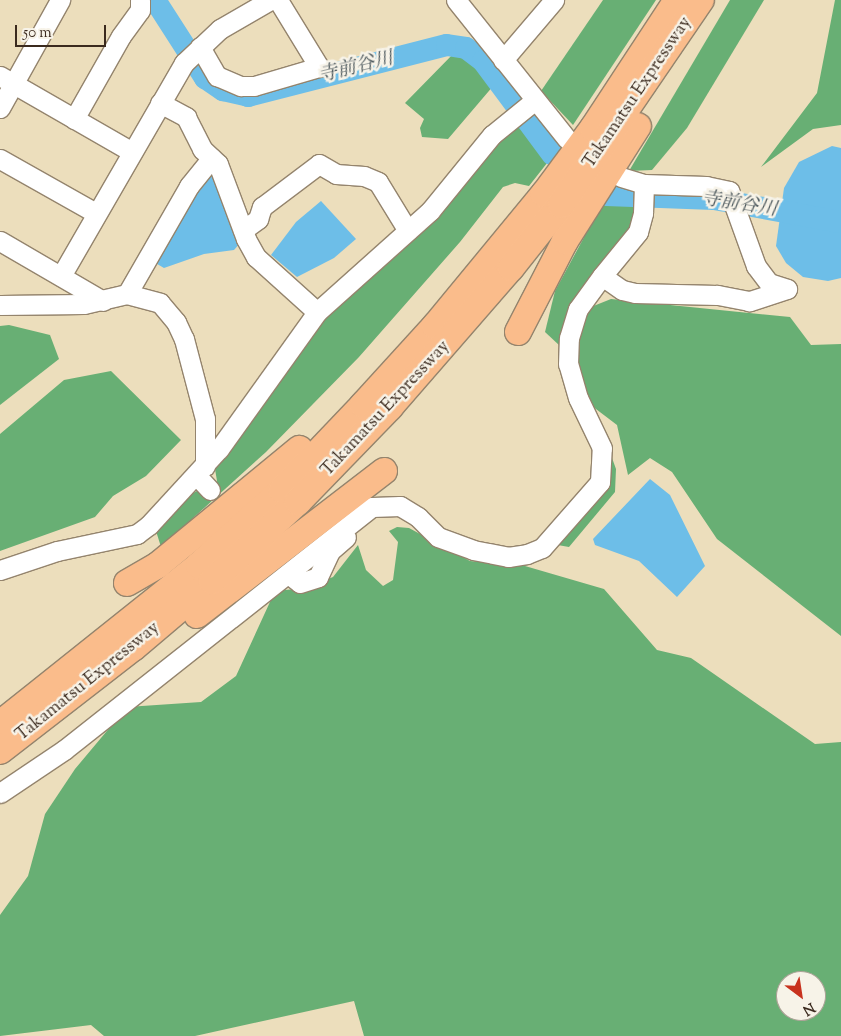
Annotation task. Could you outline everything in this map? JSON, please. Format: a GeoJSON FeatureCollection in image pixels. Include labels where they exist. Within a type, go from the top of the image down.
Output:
{"type":"FeatureCollection","features":[{"type":"Feature","properties":{"kind":"highway","name":"Takamatsu Expressway"},"geometry":{"type":"LineString","coordinates":[[0,751],[12,729],[282,490],[435,326],[550,187],[598,121],[677,0]]}},
{"type":"Feature","properties":{"kind":"highway","name":"Takamatsu Expressway"},"geometry":{"type":"LineString","coordinates":[[12,729],[212,581],[298,502],[390,407],[505,275],[561,205],[701,0]]}},
{"type":"Feature","properties":{"kind":"highway"},"geometry":{"type":"LineString","coordinates":[[518,332],[565,241],[668,78],[711,0]]}},
{"type":"Feature","properties":{"kind":"highway"},"geometry":{"type":"LineString","coordinates":[[127,583],[158,565],[280,467],[359,390],[435,326]]}},
{"type":"Feature","properties":{"kind":"highway"},"geometry":{"type":"LineString","coordinates":[[12,729],[89,698],[384,471]]}},
{"type":"Feature","properties":{"kind":"street"},"geometry":{"type":"LineString","coordinates":[[0,108],[7,80],[60,0]]}},
{"type":"Feature","properties":{"kind":"street"},"geometry":{"type":"LineString","coordinates":[[74,119],[121,36],[140,10],[140,0]]}},
{"type":"Feature","properties":{"kind":"street"},"geometry":{"type":"LineString","coordinates":[[61,276],[160,103],[193,54],[220,30],[270,0]]}},
{"type":"Feature","properties":{"kind":"street"},"geometry":{"type":"LineString","coordinates":[[193,54],[217,76],[241,86],[254,86],[319,67],[278,0]]}},
{"type":"Feature","properties":{"kind":"street"},"geometry":{"type":"LineString","coordinates":[[456,0],[503,60],[526,107],[567,139]]}},
{"type":"Feature","properties":{"kind":"street"},"geometry":{"type":"LineString","coordinates":[[503,60],[554,0]]}},
{"type":"Feature","properties":{"kind":"street"},"geometry":{"type":"LineString","coordinates":[[7,80],[132,152]]}},
{"type":"Feature","properties":{"kind":"street"},"geometry":{"type":"LineString","coordinates":[[160,103],[186,117],[202,149],[218,164],[243,230],[256,257],[317,312]]}},
{"type":"Feature","properties":{"kind":"street"},"geometry":{"type":"LineString","coordinates":[[0,570],[57,551],[137,534],[201,471],[317,312],[430,211],[492,135],[526,107]]}},
{"type":"Feature","properties":{"kind":"street"},"geometry":{"type":"LineString","coordinates":[[127,294],[188,186],[212,158]]}},
{"type":"Feature","properties":{"kind":"street"},"geometry":{"type":"LineString","coordinates":[[0,159],[96,213]]}},
{"type":"Feature","properties":{"kind":"street"},"geometry":{"type":"LineString","coordinates":[[243,230],[258,219],[262,207],[319,164],[336,174],[364,176],[378,182],[408,231]]}},
{"type":"Feature","properties":{"kind":"street"},"geometry":{"type":"LineString","coordinates":[[602,276],[622,290],[635,293],[717,294],[749,300],[787,289],[769,283],[756,266],[729,191],[706,186],[644,191],[621,177]]}},
{"type":"Feature","properties":{"kind":"street"},"geometry":{"type":"LineString","coordinates":[[0,792],[64,750],[361,512],[383,505],[400,506],[418,517],[438,537],[473,550],[508,557],[527,554],[542,548],[600,482],[602,448],[578,398],[568,364],[569,338],[578,309],[638,232],[644,191]]}},
{"type":"Feature","properties":{"kind":"street"},"geometry":{"type":"LineString","coordinates":[[0,241],[103,301]]}},
{"type":"Feature","properties":{"kind":"street"},"geometry":{"type":"LineString","coordinates":[[0,305],[103,301],[127,294],[160,303],[176,322],[184,339],[205,420],[201,471],[210,490]]}},
{"type":"Feature","properties":{"kind":"street"},"geometry":{"type":"LineString","coordinates":[[291,576],[300,583],[318,577],[330,552],[383,505]]}},
{"type":"Feature","properties":{"kind":"green space"},"geometry":{"type":"Polygon","coordinates":[[[603,0],[656,0],[573,125],[541,91],[603,0]]]}},
{"type":"Feature","properties":{"kind":"green space"},"geometry":{"type":"Polygon","coordinates":[[[730,0],[764,0],[687,128],[652,170],[629,171],[730,0]]]}},
{"type":"Feature","properties":{"kind":"green space"},"geometry":{"type":"Polygon","coordinates":[[[835,0],[841,0],[841,125],[813,129],[761,167],[817,93],[835,0]]]}},
{"type":"Feature","properties":{"kind":"green space"},"geometry":{"type":"Polygon","coordinates":[[[455,52],[469,55],[494,85],[448,139],[422,137],[420,128],[424,119],[405,103],[455,52]]]}},
{"type":"Feature","properties":{"kind":"green space"},"geometry":{"type":"Polygon","coordinates":[[[519,125],[551,158],[529,186],[515,183],[503,187],[460,242],[359,357],[266,452],[161,547],[156,531],[186,497],[197,491],[206,496],[218,487],[215,469],[334,307],[403,249],[450,201],[487,150],[519,125]]]}},
{"type":"Feature","properties":{"kind":"green space"},"geometry":{"type":"Polygon","coordinates":[[[602,204],[638,206],[632,231],[560,346],[545,332],[555,291],[602,204]]]}},
{"type":"Feature","properties":{"kind":"green space"},"geometry":{"type":"Polygon","coordinates":[[[611,299],[790,317],[811,345],[841,344],[841,636],[717,539],[672,472],[650,458],[628,475],[617,425],[592,406],[575,369],[578,336],[591,307],[611,299]]]}},
{"type":"Feature","properties":{"kind":"green space"},"geometry":{"type":"Polygon","coordinates":[[[9,325],[50,335],[59,359],[0,405],[0,326],[9,325]]]}},
{"type":"Feature","properties":{"kind":"green space"},"geometry":{"type":"Polygon","coordinates":[[[111,371],[181,440],[146,476],[113,496],[95,517],[0,551],[0,434],[64,380],[111,371]]]}},
{"type":"Feature","properties":{"kind":"green space"},"geometry":{"type":"Polygon","coordinates":[[[607,444],[616,469],[615,492],[569,547],[552,544],[604,486],[607,444]]]}},
{"type":"Feature","properties":{"kind":"green space"},"geometry":{"type":"Polygon","coordinates":[[[397,527],[409,528],[470,561],[525,566],[604,589],[657,650],[691,658],[815,744],[841,742],[841,1036],[364,1036],[354,1001],[195,1036],[104,1036],[91,1025],[0,1036],[0,915],[28,876],[45,814],[75,769],[127,707],[201,702],[236,676],[275,591],[305,588],[333,577],[358,545],[366,570],[383,586],[393,580],[398,542],[389,531],[397,527]]]}},
{"type":"Feature","properties":{"kind":"water"},"geometry":{"type":"Polygon","coordinates":[[[832,146],[841,148],[841,278],[828,281],[803,277],[786,263],[776,246],[784,188],[799,162],[832,146]]]}},
{"type":"Feature","properties":{"kind":"water"},"geometry":{"type":"Polygon","coordinates":[[[216,173],[241,242],[234,250],[204,254],[164,268],[152,261],[202,182],[216,173]]]}},
{"type":"Feature","properties":{"kind":"water"},"geometry":{"type":"Polygon","coordinates":[[[321,201],[356,239],[334,258],[297,277],[271,255],[296,222],[321,201]]]}},
{"type":"Feature","properties":{"kind":"water"},"geometry":{"type":"Polygon","coordinates":[[[650,479],[670,495],[705,566],[677,597],[639,561],[595,545],[593,539],[650,479]]]}},
{"type":"Feature","properties":{"kind":"waterway","name":"寺前谷川"},"geometry":{"type":"LineString","coordinates":[[155,0],[205,78],[223,90],[248,96],[447,45],[466,48],[483,61],[552,154]]}},
{"type":"Feature","properties":{"kind":"waterway","name":"寺前谷川"},"geometry":{"type":"LineString","coordinates":[[606,195],[714,199],[841,222]]}}]}
